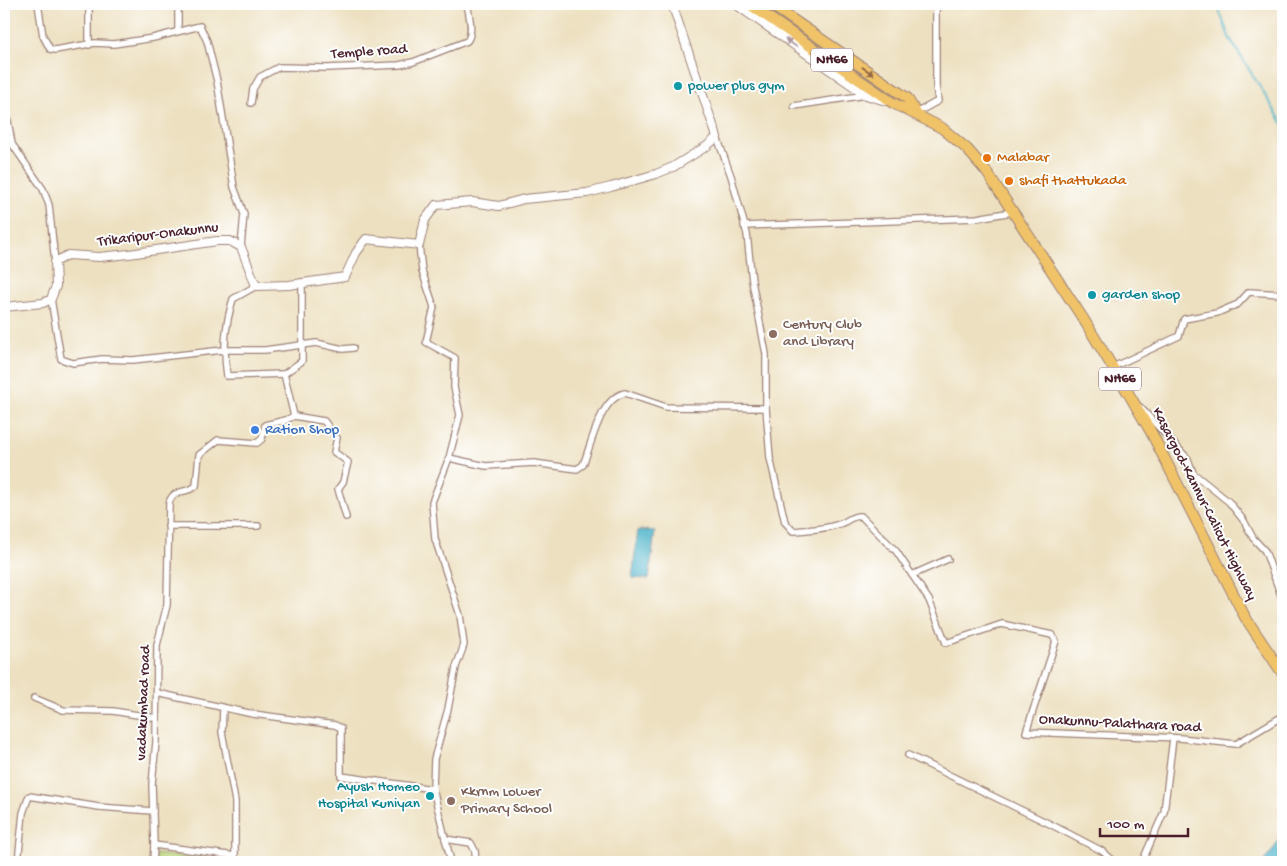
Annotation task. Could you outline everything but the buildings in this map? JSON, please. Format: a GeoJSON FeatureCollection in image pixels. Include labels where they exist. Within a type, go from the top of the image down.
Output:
{"type":"FeatureCollection","features":[{"type":"Feature","properties":{"kind":"highway","name":"Kasargod-Kannur-Calicut Highway"},"geometry":{"type":"LineString","coordinates":[[749,4],[892,103],[916,113],[942,128],[967,149],[986,171],[1113,367],[1151,432],[1245,617],[1283,674]]}},
{"type":"Feature","properties":{"kind":"highway","name":"Kasargod-Kannur-Calicut Highway"},"geometry":{"type":"LineString","coordinates":[[770,4],[907,98],[916,113]]}},
{"type":"Feature","properties":{"kind":"street"},"geometry":{"type":"LineString","coordinates":[[38,4],[43,36],[50,49],[55,50],[128,42],[200,26],[208,41],[217,81],[234,187],[244,214],[241,246],[256,286]]}},
{"type":"Feature","properties":{"kind":"street"},"geometry":{"type":"LineString","coordinates":[[89,4],[89,45]]}},
{"type":"Feature","properties":{"kind":"street"},"geometry":{"type":"LineString","coordinates":[[178,4],[178,30]]}},
{"type":"Feature","properties":{"kind":"street","name":"Temple road"},"geometry":{"type":"LineString","coordinates":[[251,103],[253,89],[260,78],[279,67],[327,68],[398,65],[413,62],[467,41],[471,37],[471,30],[467,4]]}},
{"type":"Feature","properties":{"kind":"street"},"geometry":{"type":"LineString","coordinates":[[449,458],[486,466],[534,463],[577,469],[583,465],[608,402],[619,394],[626,393],[666,407],[766,408],[766,354],[744,226],[731,176],[672,4]]}},
{"type":"Feature","properties":{"kind":"street"},"geometry":{"type":"LineString","coordinates":[[735,4],[866,95],[892,103]]}},
{"type":"Feature","properties":{"kind":"street"},"geometry":{"type":"LineString","coordinates":[[916,113],[938,101],[936,86],[936,4]]}},
{"type":"Feature","properties":{"kind":"street"},"geometry":{"type":"LineString","coordinates":[[794,106],[866,95]]}},
{"type":"Feature","properties":{"kind":"street"},"geometry":{"type":"LineString","coordinates":[[4,98],[12,144],[42,189],[48,204],[56,286],[50,299],[43,303],[4,307]]}},
{"type":"Feature","properties":{"kind":"street"},"geometry":{"type":"LineString","coordinates":[[451,862],[433,789],[434,759],[448,709],[456,667],[464,645],[460,615],[436,539],[432,502],[449,458],[460,415],[454,387],[455,358],[426,342],[434,307],[422,271],[419,245],[425,220],[436,205],[472,202],[499,206],[524,199],[587,193],[611,187],[673,167],[707,146],[718,136]]}},
{"type":"Feature","properties":{"kind":"street"},"geometry":{"type":"LineString","coordinates":[[744,226],[977,218],[1012,212]]}},
{"type":"Feature","properties":{"kind":"street"},"geometry":{"type":"LineString","coordinates":[[302,282],[302,361],[284,374],[227,376],[223,350],[226,323],[233,299],[256,286],[345,277],[356,253],[366,239],[419,245]]}},
{"type":"Feature","properties":{"kind":"street","name":"Trikaripur-Onakunnu"},"geometry":{"type":"LineString","coordinates":[[55,262],[68,255],[99,257],[217,241],[230,241],[241,246]]}},
{"type":"Feature","properties":{"kind":"street"},"geometry":{"type":"LineString","coordinates":[[1113,367],[1178,336],[1184,319],[1224,310],[1238,304],[1250,292],[1283,294]]}},
{"type":"Feature","properties":{"kind":"street"},"geometry":{"type":"LineString","coordinates":[[50,299],[62,359],[73,363],[102,360],[133,360],[223,350],[265,350],[316,343],[343,349],[353,348]]}},
{"type":"Feature","properties":{"kind":"street"},"geometry":{"type":"LineString","coordinates":[[284,374],[294,416],[324,421],[337,438],[334,452],[348,462],[343,482],[338,489],[346,517]]}},
{"type":"Feature","properties":{"kind":"street"},"geometry":{"type":"LineString","coordinates":[[1130,396],[1188,459],[1193,473],[1229,502],[1244,521],[1254,538],[1265,550],[1283,601]]}},
{"type":"Feature","properties":{"kind":"street","name":"Onakunnu-Palathara road"},"geometry":{"type":"LineString","coordinates":[[766,408],[770,458],[785,522],[793,531],[815,529],[842,523],[854,516],[861,516],[896,551],[929,600],[946,644],[1002,624],[1052,635],[1056,641],[1026,732],[1173,738],[1236,744],[1283,716]]}},
{"type":"Feature","properties":{"kind":"street","name":"vadakumbad road"},"geometry":{"type":"LineString","coordinates":[[153,862],[157,645],[167,605],[168,526],[171,496],[196,486],[199,455],[218,440],[244,443],[260,442],[267,423],[286,420],[294,416]]}},
{"type":"Feature","properties":{"kind":"street"},"geometry":{"type":"LineString","coordinates":[[168,526],[258,526]]}},
{"type":"Feature","properties":{"kind":"street"},"geometry":{"type":"LineString","coordinates":[[912,575],[948,559]]}},
{"type":"Feature","properties":{"kind":"street"},"geometry":{"type":"LineString","coordinates":[[157,693],[223,709],[303,722],[335,725],[341,728],[341,776],[433,789]]}},
{"type":"Feature","properties":{"kind":"street"},"geometry":{"type":"LineString","coordinates":[[34,698],[63,710],[113,711],[156,718]]}},
{"type":"Feature","properties":{"kind":"street"},"geometry":{"type":"LineString","coordinates":[[154,845],[235,859],[235,801],[222,732],[223,709]]}},
{"type":"Feature","properties":{"kind":"street"},"geometry":{"type":"LineString","coordinates":[[1142,862],[1164,812],[1173,738]]}},
{"type":"Feature","properties":{"kind":"street"},"geometry":{"type":"LineString","coordinates":[[908,755],[1052,825],[1102,851],[1115,862]]}},
{"type":"Feature","properties":{"kind":"street"},"geometry":{"type":"LineString","coordinates":[[18,862],[23,813],[28,796],[99,807],[153,811]]}},
{"type":"Feature","properties":{"kind":"street"},"geometry":{"type":"LineString","coordinates":[[445,839],[471,843],[475,851],[476,862]]}},
{"type":"Feature","properties":{"kind":"green space"},"geometry":{"type":"Polygon","coordinates":[[[156,854],[227,861],[227,862],[155,862],[156,854]]]}},
{"type":"Feature","properties":{"kind":"water"},"geometry":{"type":"Polygon","coordinates":[[[638,530],[655,531],[649,579],[632,578],[638,530]]]}},
{"type":"Feature","properties":{"kind":"water"},"geometry":{"type":"Polygon","coordinates":[[[1283,832],[1283,862],[1263,862],[1274,849],[1283,832]]]}},
{"type":"Feature","properties":{"kind":"waterway"},"geometry":{"type":"LineString","coordinates":[[1217,4],[1229,37],[1283,124]]}},
{"type":"Feature","properties":{"kind":"place","name":"power plus gym"},"geometry":{"type":"Point","coordinates":[678,86]}},
{"type":"Feature","properties":{"kind":"place","name":"Malabar"},"geometry":{"type":"Point","coordinates":[987,158]}},
{"type":"Feature","properties":{"kind":"place","name":"shafi thattukada"},"geometry":{"type":"Point","coordinates":[1009,181]}},
{"type":"Feature","properties":{"kind":"place","name":"garden shop"},"geometry":{"type":"Point","coordinates":[1092,295]}},
{"type":"Feature","properties":{"kind":"place","name":"Century Club and Library"},"geometry":{"type":"Point","coordinates":[773,334]}},
{"type":"Feature","properties":{"kind":"place","name":"Ration Shop"},"geometry":{"type":"Point","coordinates":[255,430]}},
{"type":"Feature","properties":{"kind":"place","name":"Ayush Homeo Hospital Kuniyan"},"geometry":{"type":"Point","coordinates":[430,796]}},
{"type":"Feature","properties":{"kind":"place","name":"Kkrnm Lower Primary School"},"geometry":{"type":"Point","coordinates":[451,801]}}]}
